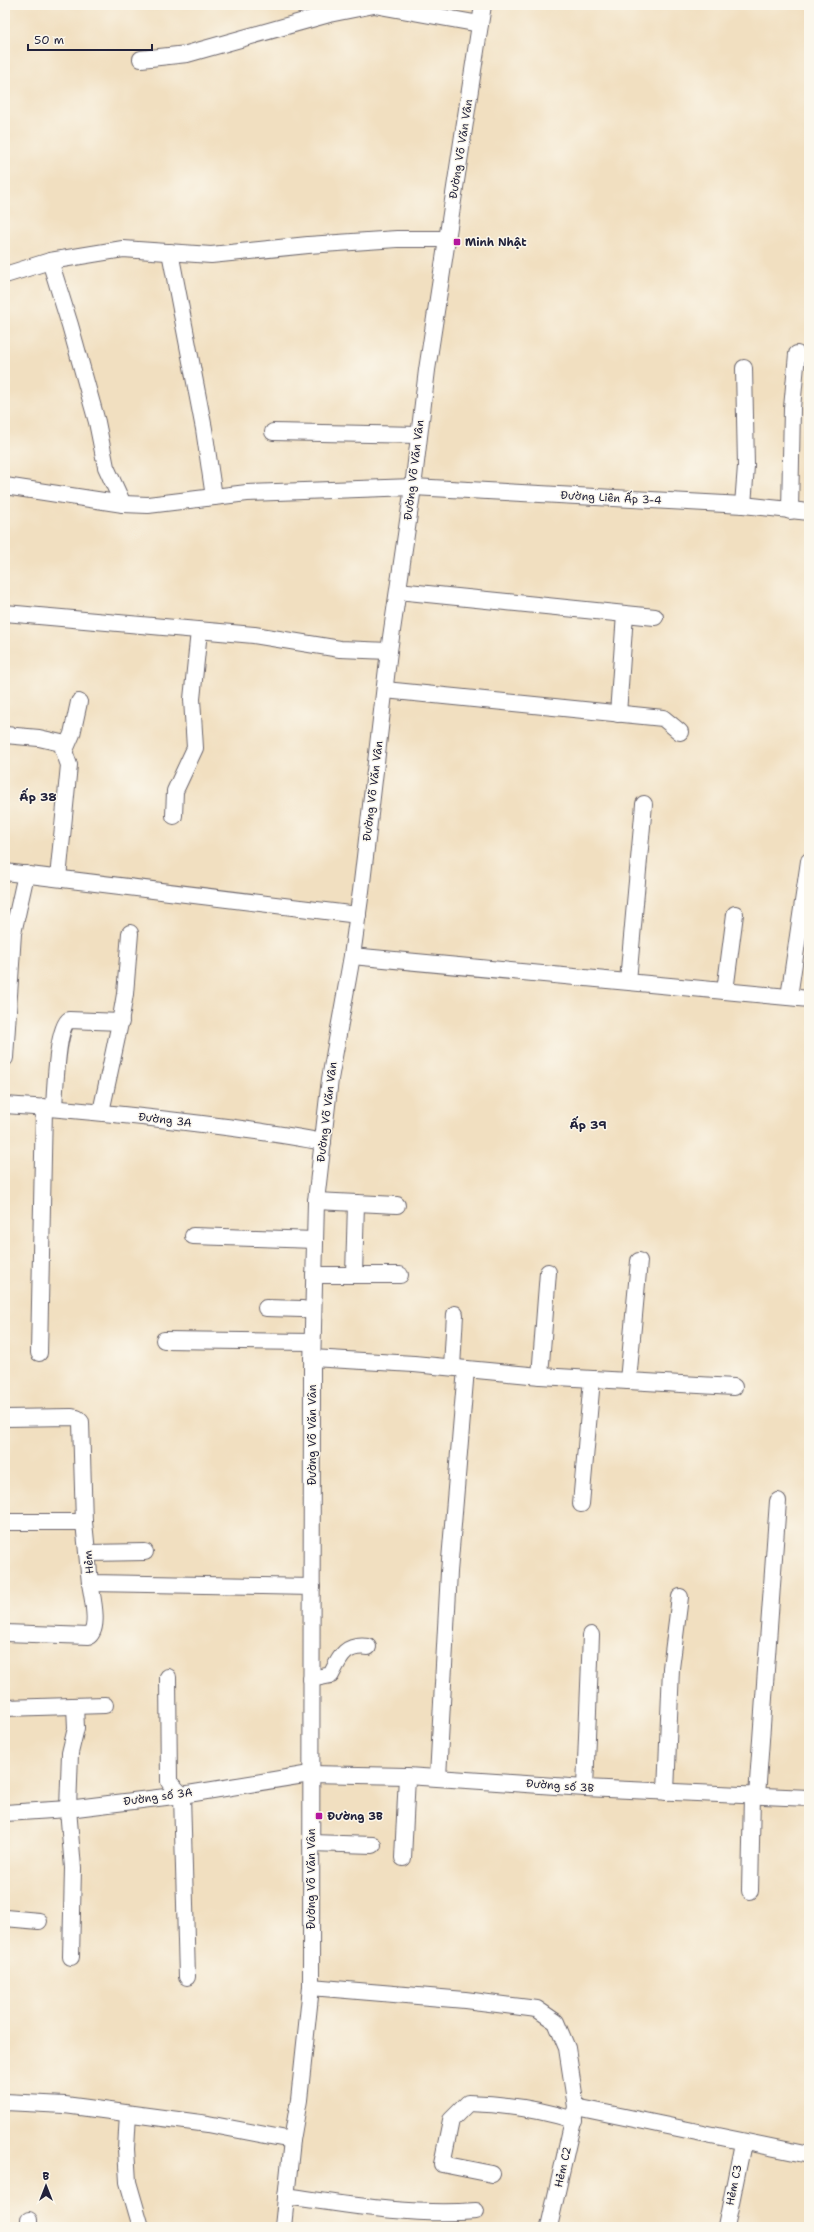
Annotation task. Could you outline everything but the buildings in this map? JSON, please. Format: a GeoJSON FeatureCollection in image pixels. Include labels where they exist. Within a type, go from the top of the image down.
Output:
{"type":"FeatureCollection","features":[{"type":"Feature","properties":{"kind":"street"},"geometry":{"type":"LineString","coordinates":[[141,59],[187,54],[329,14],[374,5],[480,24]]}},
{"type":"Feature","properties":{"kind":"street","name":"Đường Võ Văn Vân"},"geometry":{"type":"LineString","coordinates":[[283,2227],[292,2140],[299,2100],[310,1987],[312,1342],[316,1200],[330,1079],[358,915],[389,651],[413,487],[419,435],[483,5]]}},
{"type":"Feature","properties":{"kind":"street"},"geometry":{"type":"LineString","coordinates":[[5,275],[50,261],[123,249],[211,255],[397,238],[447,239]]}},
{"type":"Feature","properties":{"kind":"street"},"geometry":{"type":"LineString","coordinates":[[170,252],[204,429],[214,497]]}},
{"type":"Feature","properties":{"kind":"street"},"geometry":{"type":"LineString","coordinates":[[50,261],[70,325],[97,422],[106,467],[123,504]]}},
{"type":"Feature","properties":{"kind":"street"},"geometry":{"type":"LineString","coordinates":[[790,510],[792,408],[796,354]]}},
{"type":"Feature","properties":{"kind":"street"},"geometry":{"type":"LineString","coordinates":[[743,505],[746,466],[744,368]]}},
{"type":"Feature","properties":{"kind":"street"},"geometry":{"type":"LineString","coordinates":[[272,432],[419,435]]}},
{"type":"Feature","properties":{"kind":"street","name":"Đường Liên Ấp 3-4"},"geometry":{"type":"LineString","coordinates":[[5,486],[123,504],[148,505],[247,493],[413,487],[743,505],[809,512]]}},
{"type":"Feature","properties":{"kind":"street"},"geometry":{"type":"LineString","coordinates":[[398,592],[655,617]]}},
{"type":"Feature","properties":{"kind":"street"},"geometry":{"type":"LineString","coordinates":[[5,614],[254,635],[340,649],[389,651]]}},
{"type":"Feature","properties":{"kind":"street"},"geometry":{"type":"LineString","coordinates":[[618,714],[625,614]]}},
{"type":"Feature","properties":{"kind":"street"},"geometry":{"type":"LineString","coordinates":[[174,816],[175,791],[195,748],[192,699],[199,631]]}},
{"type":"Feature","properties":{"kind":"street"},"geometry":{"type":"LineString","coordinates":[[385,690],[663,718],[680,732]]}},
{"type":"Feature","properties":{"kind":"street"},"geometry":{"type":"LineString","coordinates":[[66,750],[72,734],[78,702]]}},
{"type":"Feature","properties":{"kind":"street"},"geometry":{"type":"LineString","coordinates":[[5,735],[39,738],[61,743],[66,750],[69,765],[58,878]]}},
{"type":"Feature","properties":{"kind":"street"},"geometry":{"type":"LineString","coordinates":[[628,982],[644,804]]}},
{"type":"Feature","properties":{"kind":"street"},"geometry":{"type":"LineString","coordinates":[[789,997],[809,861]]}},
{"type":"Feature","properties":{"kind":"street"},"geometry":{"type":"LineString","coordinates":[[5,872],[358,915]]}},
{"type":"Feature","properties":{"kind":"street"},"geometry":{"type":"LineString","coordinates":[[5,1058],[13,934],[26,874]]}},
{"type":"Feature","properties":{"kind":"street"},"geometry":{"type":"LineString","coordinates":[[725,991],[735,914]]}},
{"type":"Feature","properties":{"kind":"street"},"geometry":{"type":"LineString","coordinates":[[101,1112],[121,1022],[130,933]]}},
{"type":"Feature","properties":{"kind":"street"},"geometry":{"type":"LineString","coordinates":[[352,956],[809,999]]}},
{"type":"Feature","properties":{"kind":"street"},"geometry":{"type":"LineString","coordinates":[[39,1353],[49,1108],[60,1039],[65,1024],[69,1020],[121,1022]]}},
{"type":"Feature","properties":{"kind":"street"},"geometry":{"type":"LineString","coordinates":[[5,1095],[5,1105]]}},
{"type":"Feature","properties":{"kind":"street","name":"Đường 3A"},"geometry":{"type":"LineString","coordinates":[[5,1105],[101,1112],[290,1135],[323,1142]]}},
{"type":"Feature","properties":{"kind":"street"},"geometry":{"type":"LineString","coordinates":[[316,1200],[397,1205]]}},
{"type":"Feature","properties":{"kind":"street"},"geometry":{"type":"LineString","coordinates":[[354,1275],[356,1203]]}},
{"type":"Feature","properties":{"kind":"street"},"geometry":{"type":"LineString","coordinates":[[193,1236],[315,1240]]}},
{"type":"Feature","properties":{"kind":"street"},"geometry":{"type":"LineString","coordinates":[[628,1381],[639,1261]]}},
{"type":"Feature","properties":{"kind":"street"},"geometry":{"type":"LineString","coordinates":[[540,1376],[548,1272]]}},
{"type":"Feature","properties":{"kind":"street"},"geometry":{"type":"LineString","coordinates":[[314,1275],[400,1275]]}},
{"type":"Feature","properties":{"kind":"street"},"geometry":{"type":"LineString","coordinates":[[266,1308],[302,1309],[313,1312]]}},
{"type":"Feature","properties":{"kind":"street"},"geometry":{"type":"LineString","coordinates":[[438,1777],[459,1368],[455,1314]]}},
{"type":"Feature","properties":{"kind":"street"},"geometry":{"type":"LineString","coordinates":[[164,1340],[312,1342]]}},
{"type":"Feature","properties":{"kind":"street"},"geometry":{"type":"LineString","coordinates":[[312,1358],[459,1368],[540,1376],[734,1387]]}},
{"type":"Feature","properties":{"kind":"street"},"geometry":{"type":"LineString","coordinates":[[580,1504],[592,1379]]}},
{"type":"Feature","properties":{"kind":"street","name":"Hẻm"},"geometry":{"type":"LineString","coordinates":[[5,1418],[72,1417],[77,1418],[81,1422],[84,1522],[90,1583],[312,1587]]}},
{"type":"Feature","properties":{"kind":"street"},"geometry":{"type":"LineString","coordinates":[[750,1891],[755,1795],[778,1501]]}},
{"type":"Feature","properties":{"kind":"street"},"geometry":{"type":"LineString","coordinates":[[5,1522],[84,1522]]}},
{"type":"Feature","properties":{"kind":"street"},"geometry":{"type":"LineString","coordinates":[[88,1553],[145,1552]]}},
{"type":"Feature","properties":{"kind":"street"},"geometry":{"type":"LineString","coordinates":[[5,1633],[89,1636],[93,1632],[95,1626],[90,1583]]}},
{"type":"Feature","properties":{"kind":"street"},"geometry":{"type":"LineString","coordinates":[[666,1792],[671,1668],[680,1597]]}},
{"type":"Feature","properties":{"kind":"street"},"geometry":{"type":"LineString","coordinates":[[585,1788],[591,1635]]}},
{"type":"Feature","properties":{"kind":"street"},"geometry":{"type":"LineString","coordinates":[[311,1680],[331,1675],[342,1654],[357,1646],[368,1647]]}},
{"type":"Feature","properties":{"kind":"street"},"geometry":{"type":"LineString","coordinates":[[168,1677],[169,1782],[182,1795],[187,1977]]}},
{"type":"Feature","properties":{"kind":"street"},"geometry":{"type":"LineString","coordinates":[[5,1708],[105,1705]]}},
{"type":"Feature","properties":{"kind":"street"},"geometry":{"type":"LineString","coordinates":[[71,1957],[73,1868],[68,1809],[70,1753],[76,1728],[75,1706]]}},
{"type":"Feature","properties":{"kind":"street","name":"Đường số 3B"},"geometry":{"type":"LineString","coordinates":[[310,1774],[438,1777],[585,1788],[809,1798]]}},
{"type":"Feature","properties":{"kind":"street","name":"Đường số 3A"},"geometry":{"type":"LineString","coordinates":[[5,1812],[68,1809],[182,1795],[310,1774]]}},
{"type":"Feature","properties":{"kind":"street"},"geometry":{"type":"LineString","coordinates":[[403,1858],[407,1776]]}},
{"type":"Feature","properties":{"kind":"street"},"geometry":{"type":"LineString","coordinates":[[310,1843],[373,1845]]}},
{"type":"Feature","properties":{"kind":"street"},"geometry":{"type":"LineString","coordinates":[[5,1918],[39,1921]]}},
{"type":"Feature","properties":{"kind":"street"},"geometry":{"type":"LineString","coordinates":[[310,1987],[466,2000],[537,2009],[556,2022],[568,2048],[575,2114]]}},
{"type":"Feature","properties":{"kind":"street"},"geometry":{"type":"LineString","coordinates":[[5,2102],[66,2105],[208,2124],[292,2140]]}},
{"type":"Feature","properties":{"kind":"street"},"geometry":{"type":"LineString","coordinates":[[492,2174],[442,2164],[451,2120],[468,2103],[499,2104],[575,2114],[809,2155]]}},
{"type":"Feature","properties":{"kind":"street"},"geometry":{"type":"LineString","coordinates":[[128,2114],[126,2149],[128,2182],[141,2227]]}},
{"type":"Feature","properties":{"kind":"street","name":"Hẻm C2"},"geometry":{"type":"LineString","coordinates":[[550,2227],[575,2114]]}},
{"type":"Feature","properties":{"kind":"street","name":"Hẻm C3"},"geometry":{"type":"LineString","coordinates":[[726,2227],[743,2143]]}},
{"type":"Feature","properties":{"kind":"street"},"geometry":{"type":"LineString","coordinates":[[286,2196],[352,2205],[437,2213],[476,2211]]}},
{"type":"Feature","properties":{"kind":"place","name":"Minh Nhật"},"geometry":{"type":"Point","coordinates":[457,242]}},
{"type":"Feature","properties":{"kind":"place","name":"Đường 3B"},"geometry":{"type":"Point","coordinates":[319,1816]}},
{"type":"Feature","properties":{"kind":"district","name":"Ấp 38"},"geometry":{"type":"Point","coordinates":[38,797]}},
{"type":"Feature","properties":{"kind":"district","name":"Ấp 39"},"geometry":{"type":"Point","coordinates":[588,1125]}}]}
